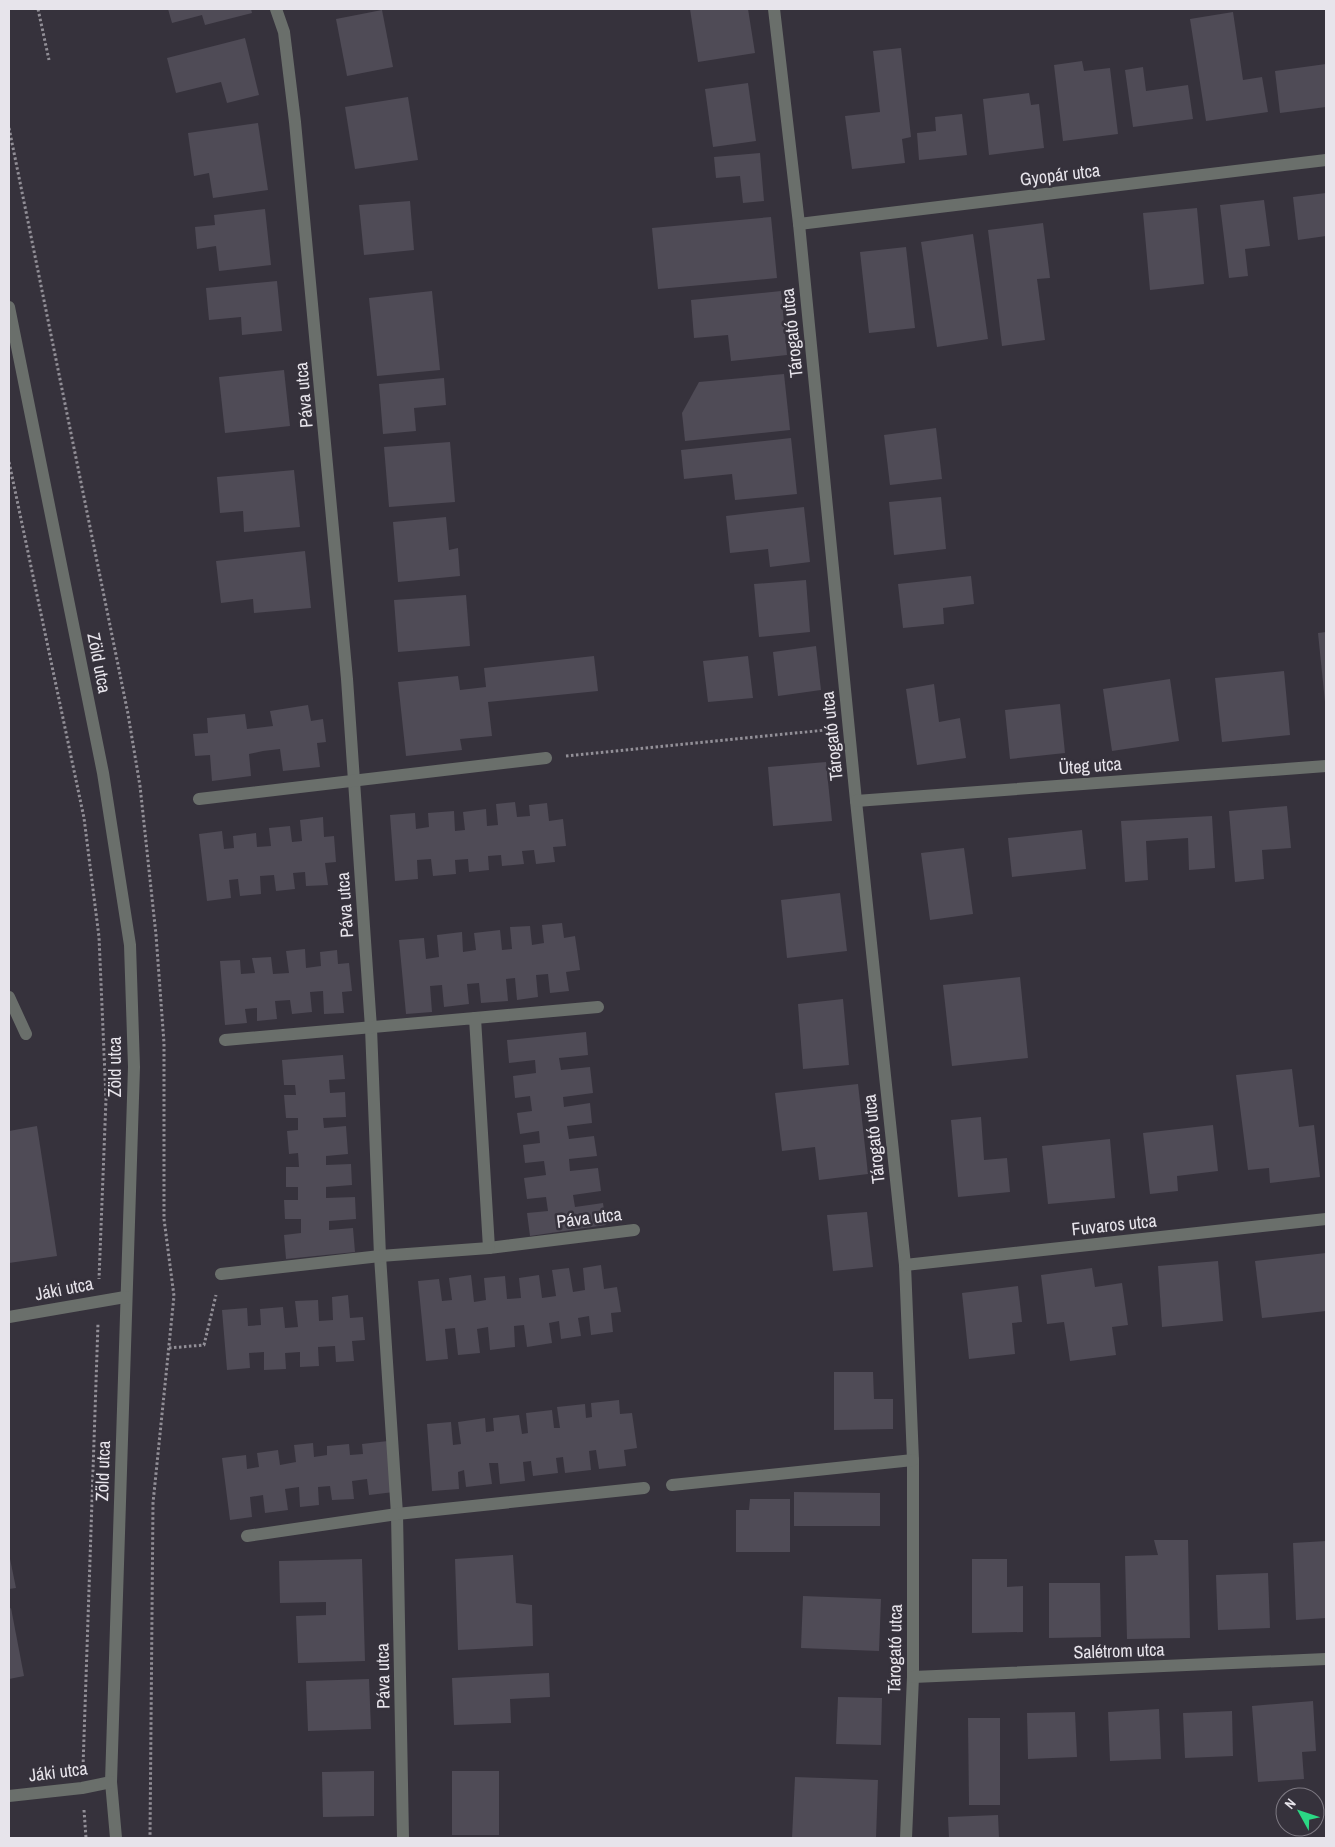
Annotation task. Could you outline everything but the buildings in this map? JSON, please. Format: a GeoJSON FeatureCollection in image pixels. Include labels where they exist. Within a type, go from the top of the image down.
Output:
{"type":"FeatureCollection","features":[{"type":"Feature","properties":{"kind":"street","name":"Páva utca"},"geometry":{"type":"LineString","coordinates":[[276,9],[284,32],[311,275],[348,679],[371,1028],[380,1256],[397,1514],[403,1838]]}},
{"type":"Feature","properties":{"kind":"street","name":"Tárogató utca"},"geometry":{"type":"LineString","coordinates":[[774,9],[798,224],[905,1264],[913,1460],[913,1677],[906,1838]]}},
{"type":"Feature","properties":{"kind":"street","name":"Gyopár utca"},"geometry":{"type":"LineString","coordinates":[[798,224],[1326,160]]}},
{"type":"Feature","properties":{"kind":"street","name":"Zöld utca"},"geometry":{"type":"LineString","coordinates":[[9,307],[103,773],[130,944],[134,1067],[125,1296],[111,1782],[116,1838]]}},
{"type":"Feature","properties":{"kind":"street"},"geometry":{"type":"LineString","coordinates":[[199,799],[546,758]]}},
{"type":"Feature","properties":{"kind":"street","name":"Üteg utca"},"geometry":{"type":"LineString","coordinates":[[856,801],[1326,766]]}},
{"type":"Feature","properties":{"kind":"street"},"geometry":{"type":"LineString","coordinates":[[9,997],[26,1034]]}},
{"type":"Feature","properties":{"kind":"street"},"geometry":{"type":"LineString","coordinates":[[224,1040],[598,1007]]}},
{"type":"Feature","properties":{"kind":"street"},"geometry":{"type":"LineString","coordinates":[[475,1018],[489,1248]]}},
{"type":"Feature","properties":{"kind":"street","name":"Fuvaros utca"},"geometry":{"type":"LineString","coordinates":[[905,1264],[1326,1219]]}},
{"type":"Feature","properties":{"kind":"street","name":"Páva utca"},"geometry":{"type":"LineString","coordinates":[[221,1274],[380,1256],[489,1248],[634,1230]]}},
{"type":"Feature","properties":{"kind":"street","name":"Jáki utca"},"geometry":{"type":"LineString","coordinates":[[9,1317],[125,1296]]}},
{"type":"Feature","properties":{"kind":"street"},"geometry":{"type":"LineString","coordinates":[[672,1485],[913,1460]]}},
{"type":"Feature","properties":{"kind":"street"},"geometry":{"type":"LineString","coordinates":[[246,1536],[397,1514],[644,1488]]}},
{"type":"Feature","properties":{"kind":"street","name":"Salétrom utca"},"geometry":{"type":"LineString","coordinates":[[913,1677],[1326,1659]]}},
{"type":"Feature","properties":{"kind":"street","name":"Jáki utca"},"geometry":{"type":"LineString","coordinates":[[9,1796],[82,1788],[111,1782]]}},
{"type":"Feature","properties":{"kind":"path"},"geometry":{"type":"LineString","coordinates":[[38,9],[49,60]]}},
{"type":"Feature","properties":{"kind":"path"},"geometry":{"type":"LineString","coordinates":[[9,462],[84,818],[99,937],[106,1100],[82,1788],[86,1838]]}},
{"type":"Feature","properties":{"kind":"path"},"geometry":{"type":"LineString","coordinates":[[546,758],[849,727]]}},
{"type":"Feature","properties":{"kind":"path"},"geometry":{"type":"LineString","coordinates":[[169,1348],[204,1345],[221,1274]]}}]}
